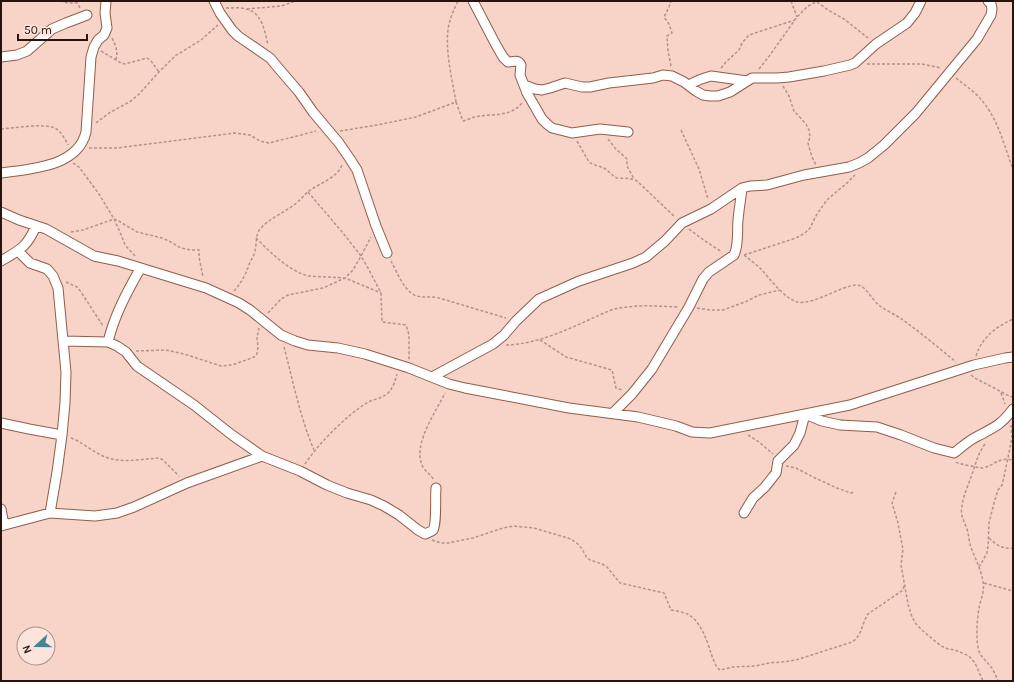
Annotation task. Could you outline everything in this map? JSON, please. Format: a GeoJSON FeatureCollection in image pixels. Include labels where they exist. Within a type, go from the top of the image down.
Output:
{"type":"FeatureCollection","features":[{"type":"Feature","properties":{"kind":"street"},"geometry":{"type":"LineString","coordinates":[[1,173],[56,163],[77,150],[85,140],[90,66],[94,47],[98,40],[106,32],[107,28],[105,13],[106,1]]}},
{"type":"Feature","properties":{"kind":"street"},"geometry":{"type":"LineString","coordinates":[[473,1],[503,57],[508,62],[516,61],[521,64],[520,75],[538,112],[546,124],[552,128],[572,133],[600,130],[628,132]]}},
{"type":"Feature","properties":{"kind":"street"},"geometry":{"type":"LineString","coordinates":[[689,85],[706,77],[716,76],[749,79],[777,78],[824,71],[850,65],[855,63],[876,44],[907,23],[921,1]]}},
{"type":"Feature","properties":{"kind":"street"},"geometry":{"type":"LineString","coordinates":[[432,377],[492,344],[504,335],[539,299],[579,281],[633,263],[646,257],[665,241],[682,223],[711,209],[742,188],[767,185],[820,171],[849,167],[868,158],[884,145],[916,113],[977,39],[991,15],[991,4],[988,1]]}},
{"type":"Feature","properties":{"kind":"street"},"geometry":{"type":"LineString","coordinates":[[215,3],[224,19],[238,36],[270,58],[299,92],[346,154],[357,170],[387,253]]}},
{"type":"Feature","properties":{"kind":"street"},"geometry":{"type":"LineString","coordinates":[[1,58],[17,55],[27,51],[52,29],[66,22],[87,15]]}},
{"type":"Feature","properties":{"kind":"street"},"geometry":{"type":"LineString","coordinates":[[526,89],[542,90],[565,83],[582,87],[590,87],[609,83],[654,78],[663,74],[672,76],[684,82],[696,92],[703,95],[718,96],[730,92],[749,79]]}},
{"type":"Feature","properties":{"kind":"street"},"geometry":{"type":"LineString","coordinates":[[613,414],[632,394],[652,369],[689,307],[703,279],[709,272],[737,254],[742,188]]}},
{"type":"Feature","properties":{"kind":"street"},"geometry":{"type":"LineString","coordinates":[[1,212],[53,233],[94,256],[118,261],[206,288],[250,310],[282,335],[295,341],[365,354],[404,366],[449,384],[465,388],[569,408],[638,417],[676,426],[692,432],[710,433],[850,405],[969,367],[1013,357]]}},
{"type":"Feature","properties":{"kind":"street"},"geometry":{"type":"LineString","coordinates":[[1,261],[25,245],[31,238],[36,226]]}},
{"type":"Feature","properties":{"kind":"street"},"geometry":{"type":"LineString","coordinates":[[18,251],[30,263],[47,269],[53,276],[58,288],[66,372],[65,403],[58,472],[50,513]]}},
{"type":"Feature","properties":{"kind":"street"},"geometry":{"type":"LineString","coordinates":[[109,338],[118,310],[140,269]]}},
{"type":"Feature","properties":{"kind":"street"},"geometry":{"type":"LineString","coordinates":[[63,341],[109,338],[126,352],[136,366],[162,382],[262,456],[300,471],[327,485],[347,493],[372,500],[399,515],[425,534],[434,529],[436,488]]}},
{"type":"Feature","properties":{"kind":"street"},"geometry":{"type":"LineString","coordinates":[[805,414],[822,421],[840,425],[877,428],[901,435],[934,448],[954,453],[967,442],[994,428],[1011,412]]}},
{"type":"Feature","properties":{"kind":"street"},"geometry":{"type":"LineString","coordinates":[[744,513],[753,498],[765,487],[776,473],[778,461],[794,445],[800,433],[805,414]]}},
{"type":"Feature","properties":{"kind":"street"},"geometry":{"type":"LineString","coordinates":[[1,423],[62,434]]}},
{"type":"Feature","properties":{"kind":"street"},"geometry":{"type":"LineString","coordinates":[[1,509],[2,525],[50,513],[95,516],[117,513],[187,484],[262,456]]}},
{"type":"Feature","properties":{"kind":"path"},"geometry":{"type":"LineString","coordinates":[[60,1],[76,3]]}},
{"type":"Feature","properties":{"kind":"path"},"geometry":{"type":"LineString","coordinates":[[215,3],[226,8],[247,9],[281,6],[294,1]]}},
{"type":"Feature","properties":{"kind":"path"},"geometry":{"type":"LineString","coordinates":[[458,1],[449,25],[448,50],[456,102],[463,121],[475,117],[506,113],[514,110],[521,104],[526,89]]}},
{"type":"Feature","properties":{"kind":"path"},"geometry":{"type":"LineString","coordinates":[[671,1],[664,17],[669,24],[672,34],[667,36],[672,76]]}},
{"type":"Feature","properties":{"kind":"path"},"geometry":{"type":"LineString","coordinates":[[791,1],[797,17]]}},
{"type":"Feature","properties":{"kind":"path"},"geometry":{"type":"LineString","coordinates":[[749,79],[770,55],[797,17],[808,6],[817,1],[828,10],[844,19],[876,44]]}},
{"type":"Feature","properties":{"kind":"path"},"geometry":{"type":"LineString","coordinates":[[247,9],[257,16],[261,22],[269,47],[270,58]]}},
{"type":"Feature","properties":{"kind":"path"},"geometry":{"type":"LineString","coordinates":[[86,132],[106,115],[135,98],[175,56],[206,36],[224,19]]}},
{"type":"Feature","properties":{"kind":"path"},"geometry":{"type":"LineString","coordinates":[[716,76],[722,65],[739,50],[742,43],[749,35],[795,20]]}},
{"type":"Feature","properties":{"kind":"path"},"geometry":{"type":"LineString","coordinates":[[106,32],[113,38],[117,47],[118,52],[116,60]]}},
{"type":"Feature","properties":{"kind":"path"},"geometry":{"type":"LineString","coordinates":[[94,47],[121,63],[128,64],[147,58],[159,72]]}},
{"type":"Feature","properties":{"kind":"path"},"geometry":{"type":"LineString","coordinates":[[865,64],[922,64],[940,67],[950,72],[961,83],[976,94],[993,116],[1000,131],[1013,169]]}},
{"type":"Feature","properties":{"kind":"path"},"geometry":{"type":"LineString","coordinates":[[777,78],[789,96],[794,111],[806,124],[809,130],[810,134],[808,143],[810,151],[820,171]]}},
{"type":"Feature","properties":{"kind":"path"},"geometry":{"type":"LineString","coordinates":[[1,129],[39,126],[55,128],[77,150],[117,148],[235,133],[250,135],[260,141],[269,143],[328,130],[416,117],[456,102]]}},
{"type":"Feature","properties":{"kind":"path"},"geometry":{"type":"LineString","coordinates":[[600,130],[615,148],[627,159],[628,166],[634,179],[682,223],[705,241],[737,254],[760,269],[780,290],[795,301],[803,302],[830,295],[853,286],[861,286],[880,306],[903,320],[969,367],[978,381],[1001,393],[1013,397]]}},
{"type":"Feature","properties":{"kind":"path"},"geometry":{"type":"LineString","coordinates":[[681,130],[699,169],[711,209]]}},
{"type":"Feature","properties":{"kind":"path"},"geometry":{"type":"LineString","coordinates":[[572,133],[591,164],[605,169],[615,177],[634,179]]}},
{"type":"Feature","properties":{"kind":"path"},"geometry":{"type":"LineString","coordinates":[[227,298],[245,276],[255,251],[256,238],[261,227],[292,206],[308,192],[334,176],[342,168],[346,154]]}},
{"type":"Feature","properties":{"kind":"path"},"geometry":{"type":"LineString","coordinates":[[65,158],[78,167],[99,194],[114,219],[125,245],[136,257]]}},
{"type":"Feature","properties":{"kind":"path"},"geometry":{"type":"LineString","coordinates":[[737,254],[793,239],[806,232],[827,200],[846,184],[857,172]]}},
{"type":"Feature","properties":{"kind":"path"},"geometry":{"type":"LineString","coordinates":[[300,471],[314,450],[354,412],[366,403],[387,394],[404,366],[410,340],[406,325],[382,322],[381,293],[361,256],[308,192]]}},
{"type":"Feature","properties":{"kind":"path"},"geometry":{"type":"LineString","coordinates":[[68,233],[83,230],[114,219],[119,220],[137,232],[162,238],[181,248],[199,250],[200,265],[206,288]]}},
{"type":"Feature","properties":{"kind":"path"},"geometry":{"type":"LineString","coordinates":[[126,352],[166,350],[221,366],[232,365],[249,360],[257,354],[258,331],[262,319],[276,304],[288,295],[323,288],[345,278],[353,270],[376,226]]}},
{"type":"Feature","properties":{"kind":"path"},"geometry":{"type":"LineString","coordinates":[[256,238],[274,255],[302,275],[345,278],[381,293]]}},
{"type":"Feature","properties":{"kind":"path"},"geometry":{"type":"LineString","coordinates":[[387,253],[401,280],[412,294],[431,296],[516,321]]}},
{"type":"Feature","properties":{"kind":"path"},"geometry":{"type":"LineString","coordinates":[[53,276],[76,287],[81,292],[109,338]]}},
{"type":"Feature","properties":{"kind":"path"},"geometry":{"type":"LineString","coordinates":[[492,344],[515,345],[540,340],[611,310],[623,307],[689,307],[723,310],[760,295],[780,290]]}},
{"type":"Feature","properties":{"kind":"path"},"geometry":{"type":"LineString","coordinates":[[969,367],[981,344],[988,335],[996,328],[1013,319]]}},
{"type":"Feature","properties":{"kind":"path"},"geometry":{"type":"LineString","coordinates":[[282,335],[302,418],[314,450]]}},
{"type":"Feature","properties":{"kind":"path"},"geometry":{"type":"LineString","coordinates":[[540,340],[566,357],[612,370],[616,388],[632,394]]}},
{"type":"Feature","properties":{"kind":"path"},"geometry":{"type":"LineString","coordinates":[[436,488],[434,479],[422,466],[420,455],[425,431],[449,384]]}},
{"type":"Feature","properties":{"kind":"path"},"geometry":{"type":"LineString","coordinates":[[979,567],[987,553],[991,514],[996,496],[1003,481],[1008,459],[1012,438],[1011,412]]}},
{"type":"Feature","properties":{"kind":"path"},"geometry":{"type":"LineString","coordinates":[[62,434],[104,456],[116,460],[159,458],[163,460],[187,484]]}},
{"type":"Feature","properties":{"kind":"path"},"geometry":{"type":"LineString","coordinates":[[746,434],[770,451],[782,465],[796,468],[850,493],[854,492]]}},
{"type":"Feature","properties":{"kind":"path"},"geometry":{"type":"LineString","coordinates":[[986,442],[978,454],[961,511],[984,583],[978,617],[978,648],[982,657],[988,663],[998,681]]}},
{"type":"Feature","properties":{"kind":"path"},"geometry":{"type":"LineString","coordinates":[[954,453],[956,463],[982,468],[1002,459],[1013,460]]}},
{"type":"Feature","properties":{"kind":"path"},"geometry":{"type":"LineString","coordinates":[[896,492],[892,503],[902,539],[903,548],[900,565],[912,617],[916,624],[932,640],[941,646],[969,656],[975,663],[983,681]]}},
{"type":"Feature","properties":{"kind":"path"},"geometry":{"type":"LineString","coordinates":[[425,534],[434,541],[448,543],[473,538],[513,526],[534,528],[571,539],[578,544],[587,558],[607,567],[620,583],[664,593],[671,610],[680,611],[690,615],[701,628],[716,665],[720,670],[733,667],[755,666],[796,660],[852,642],[861,632],[868,614],[903,590],[904,586]]}},
{"type":"Feature","properties":{"kind":"path"},"geometry":{"type":"LineString","coordinates":[[989,538],[1003,548],[1013,548]]}},
{"type":"Feature","properties":{"kind":"path"},"geometry":{"type":"LineString","coordinates":[[984,583],[1013,591]]}}]}
